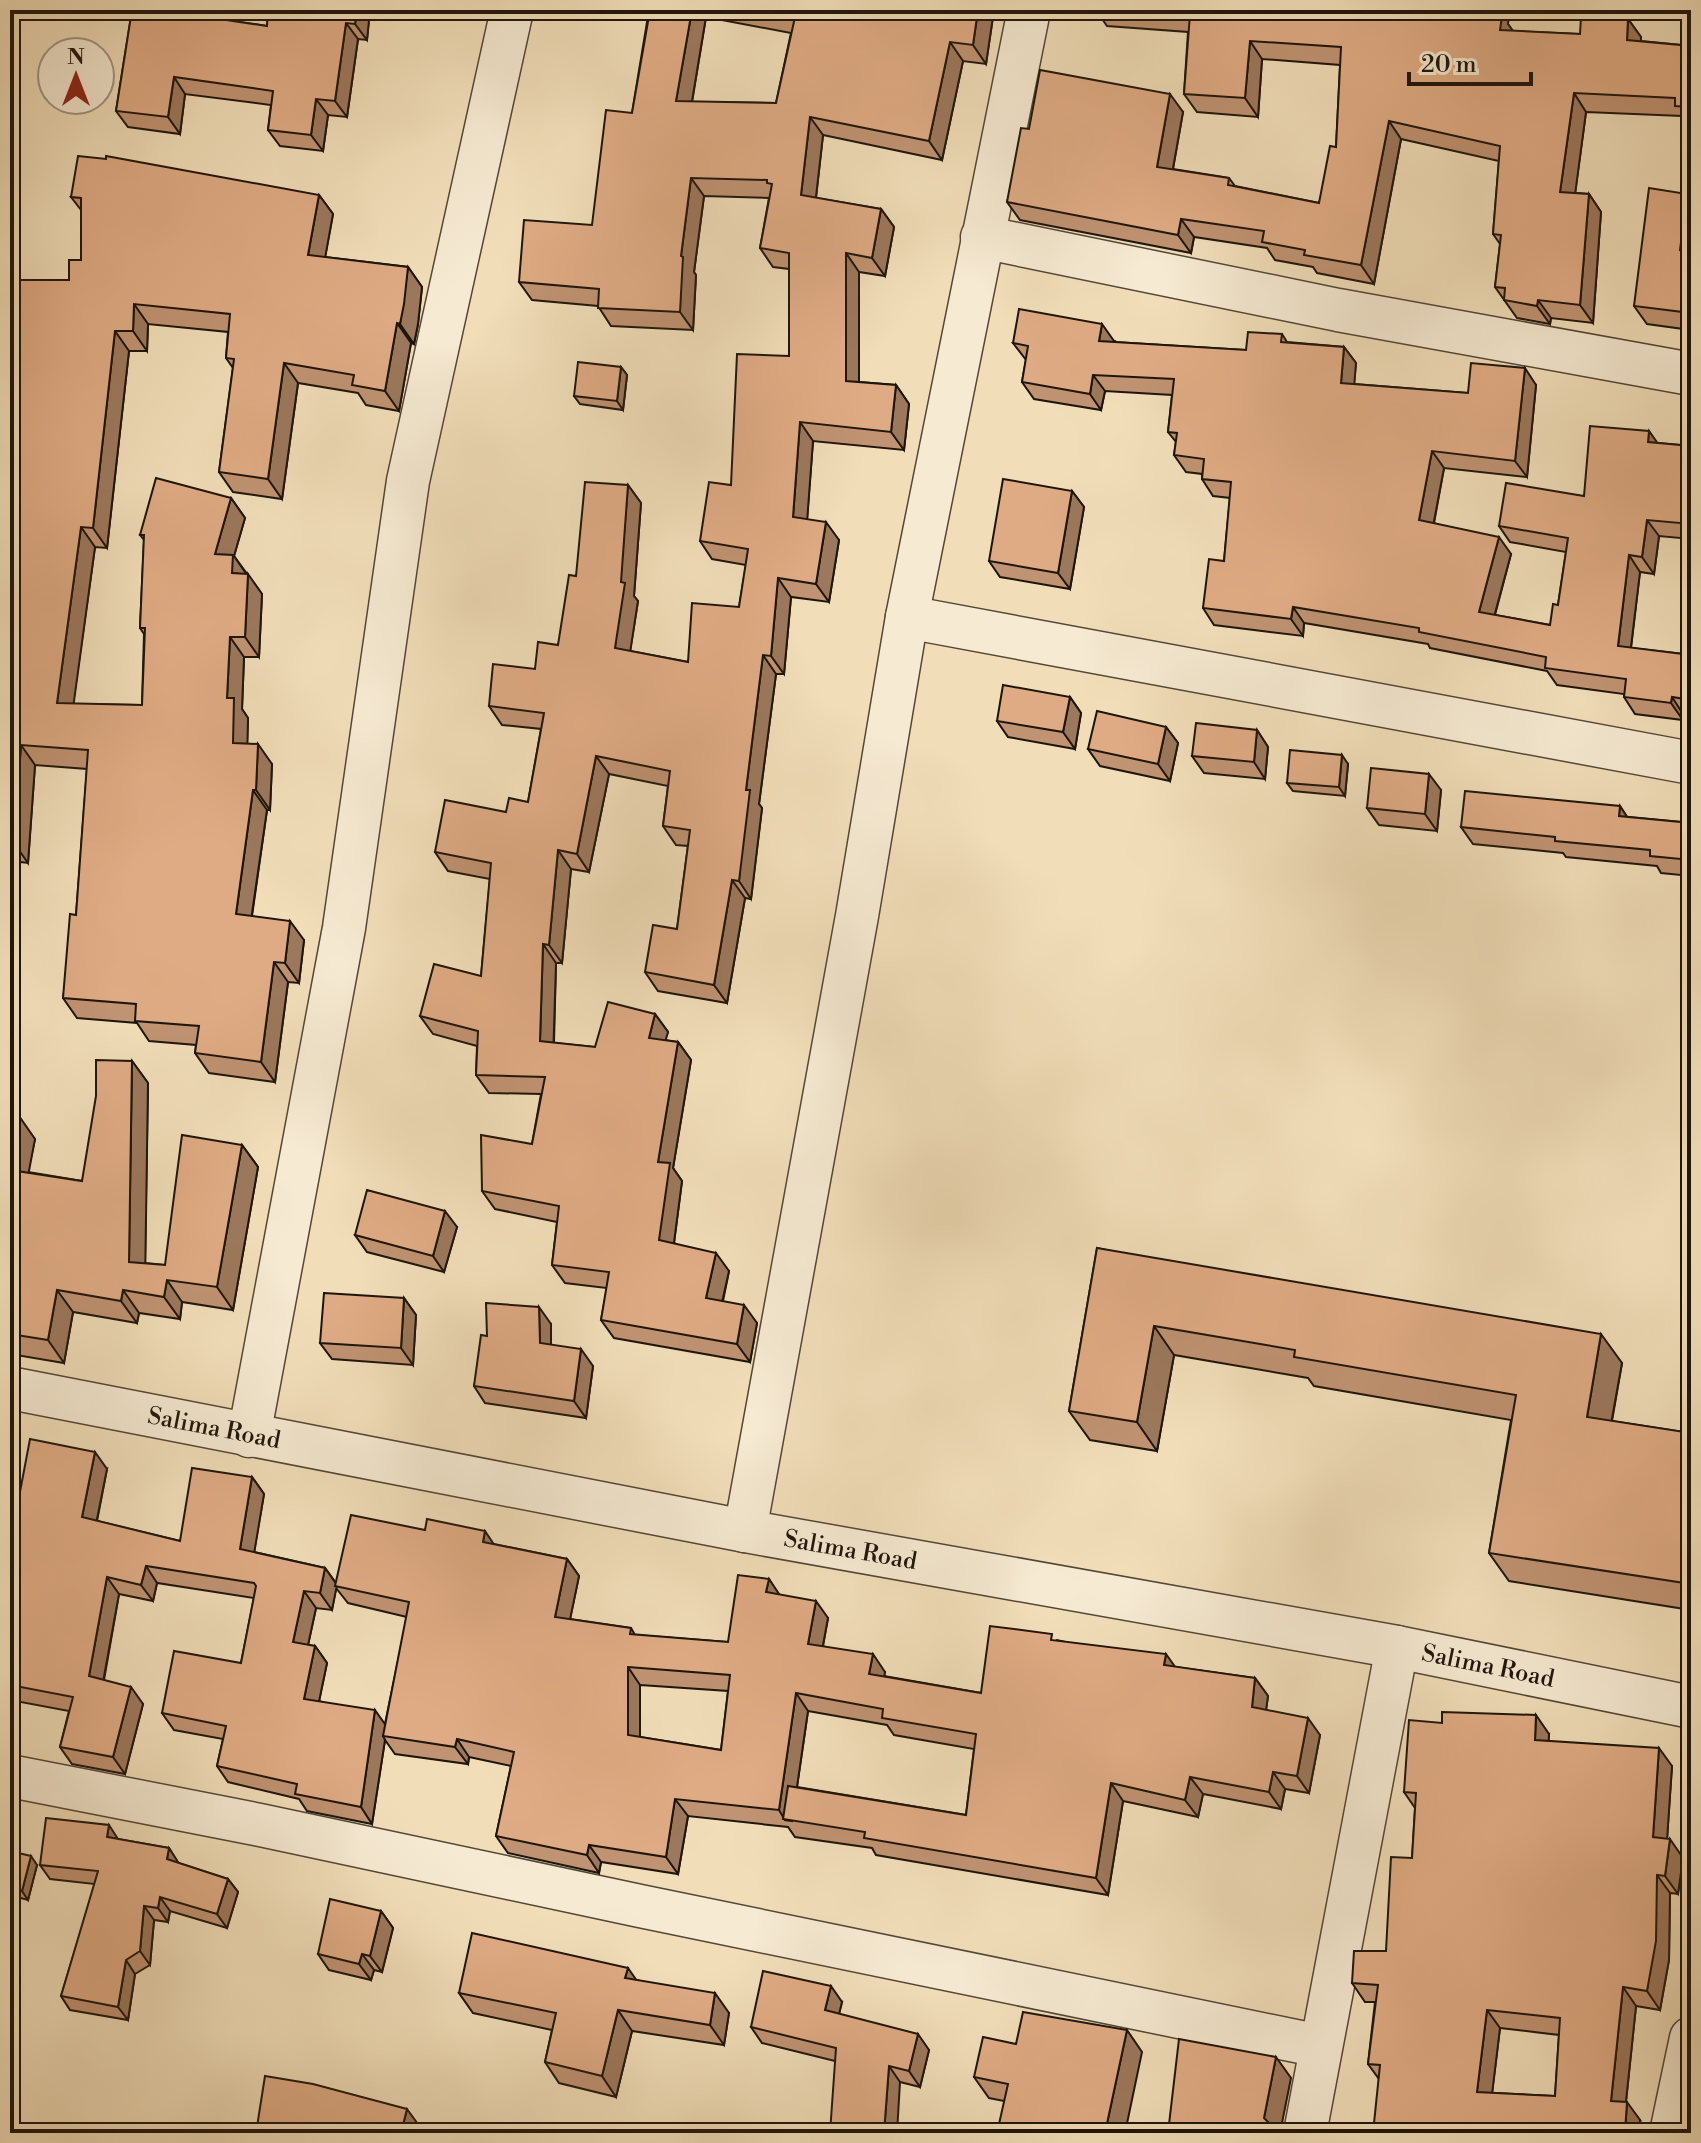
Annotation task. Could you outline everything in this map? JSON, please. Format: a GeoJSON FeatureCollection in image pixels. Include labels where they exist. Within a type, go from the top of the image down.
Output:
{"type":"FeatureCollection","features":[{"type":"Feature","properties":{"kind":"street"},"geometry":{"type":"LineString","coordinates":[[249,1436],[344,928],[408,481],[512,10]]}},
{"type":"Feature","properties":{"kind":"street"},"geometry":{"type":"LineString","coordinates":[[745,1531],[857,916],[907,617],[1029,10]]}},
{"type":"Feature","properties":{"kind":"street"},"geometry":{"type":"LineString","coordinates":[[982,237],[1338,310],[1691,374]]}},
{"type":"Feature","properties":{"kind":"street"},"geometry":{"type":"LineString","coordinates":[[907,617],[1691,763]]}},
{"type":"Feature","properties":{"kind":"street","name":"Salima Road"},"geometry":{"type":"LineString","coordinates":[[10,1388],[745,1531],[1397,1647],[1691,1707]]}},
{"type":"Feature","properties":{"kind":"street"},"geometry":{"type":"LineString","coordinates":[[1305,2133],[1397,1647]]}},
{"type":"Feature","properties":{"kind":"street"},"geometry":{"type":"LineString","coordinates":[[10,1776],[260,1825],[1320,2046]]}},
{"type":"Feature","properties":{"kind":"street"},"geometry":{"type":"LineString","coordinates":[[1671,2133],[1690,2052]]}},
{"type":"Feature","properties":{"kind":"building"},"geometry":{"type":"Polygon","coordinates":[[[132,10],[200,10],[199,16],[267,26],[268,10],[357,10],[355,24],[346,23],[335,101],[316,99],[311,135],[268,130],[273,91],[174,77],[168,117],[116,111],[132,10]]]}},
{"type":"Feature","properties":{"kind":"building"},"geometry":{"type":"Polygon","coordinates":[[[650,10],[692,10],[676,101],[776,103],[795,17],[755,10],[978,10],[973,45],[950,42],[929,141],[810,117],[801,195],[881,209],[872,258],[846,253],[846,381],[896,385],[891,432],[800,422],[793,517],[826,522],[816,584],[778,578],[771,656],[763,655],[746,790],[750,790],[739,881],[732,880],[714,985],[645,972],[653,925],[677,929],[690,830],[663,826],[670,771],[596,756],[577,854],[558,850],[549,945],[543,944],[540,1041],[595,1047],[608,1002],[655,1014],[649,1038],[678,1042],[658,1162],[670,1163],[659,1240],[716,1253],[706,1298],[744,1305],[737,1344],[601,1320],[609,1272],[552,1265],[559,1206],[482,1191],[481,1135],[532,1144],[545,1077],[476,1075],[478,1031],[420,1016],[434,964],[481,976],[491,863],[435,852],[445,800],[506,812],[509,798],[528,802],[544,713],[489,706],[493,664],[535,669],[538,642],[558,645],[569,575],[576,576],[585,482],[628,485],[621,582],[625,583],[615,648],[688,662],[692,603],[739,607],[748,549],[700,541],[709,482],[731,485],[737,354],[789,356],[789,253],[760,248],[772,184],[767,180],[691,178],[681,256],[680,312],[598,308],[599,289],[519,282],[524,220],[592,225],[606,110],[632,113],[650,10]]]}},
{"type":"Feature","properties":{"kind":"building"},"geometry":{"type":"Polygon","coordinates":[[[1125,10],[1495,10],[1495,15],[1502,16],[1500,30],[1580,34],[1581,17],[1628,19],[1627,40],[1691,46],[1691,107],[1675,106],[1675,98],[1574,93],[1560,192],[1589,194],[1580,305],[1538,300],[1537,306],[1504,300],[1505,288],[1495,287],[1501,235],[1493,234],[1500,146],[1389,121],[1361,265],[1304,255],[1305,250],[1262,242],[1264,231],[1181,219],[1178,235],[1007,202],[1021,128],[1029,129],[1040,70],[1170,94],[1157,167],[1229,178],[1228,185],[1319,203],[1330,146],[1336,147],[1341,47],[1250,41],[1245,98],[1184,94],[1190,14],[1125,10]]]}},
{"type":"Feature","properties":{"kind":"building"},"geometry":{"type":"Polygon","coordinates":[[[78,156],[106,159],[106,156],[319,195],[308,255],[408,267],[404,304],[400,324],[397,323],[385,391],[352,385],[354,375],[284,363],[268,479],[219,472],[234,359],[226,358],[230,314],[134,304],[133,331],[115,331],[93,528],[81,527],[57,703],[142,705],[145,628],[140,628],[144,535],[140,535],[156,478],[231,498],[215,554],[233,555],[232,573],[248,574],[245,637],[230,637],[227,698],[234,698],[233,743],[258,744],[256,790],[253,790],[236,914],[290,921],[285,963],[274,962],[261,1062],[195,1053],[199,1026],[135,1021],[136,1004],[63,998],[70,914],[76,915],[88,750],[21,745],[14,843],[10,842],[10,280],[69,280],[69,260],[81,260],[81,198],[71,197],[78,156]]]}},
{"type":"Feature","properties":{"kind":"building"},"geometry":{"type":"Polygon","coordinates":[[[1649,188],[1687,194],[1680,250],[1691,251],[1691,313],[1634,306],[1649,188]]]}},
{"type":"Feature","properties":{"kind":"building"},"geometry":{"type":"Polygon","coordinates":[[[1019,309],[1102,324],[1099,341],[1246,350],[1248,332],[1282,334],[1281,342],[1344,347],[1341,383],[1468,393],[1471,363],[1525,368],[1515,461],[1432,451],[1419,520],[1499,537],[1479,612],[1550,625],[1553,604],[1558,605],[1568,538],[1499,526],[1506,483],[1584,496],[1590,426],[1649,431],[1648,442],[1691,446],[1691,524],[1647,520],[1642,557],[1629,555],[1618,646],[1691,655],[1691,700],[1672,697],[1671,703],[1624,697],[1626,679],[1545,668],[1546,657],[1419,632],[1419,628],[1293,607],[1291,619],[1203,608],[1209,559],[1224,561],[1231,482],[1202,479],[1204,459],[1174,455],[1177,433],[1168,432],[1174,379],[1093,375],[1090,394],[1022,382],[1028,346],[1013,343],[1019,309]]]}},
{"type":"Feature","properties":{"kind":"building"},"geometry":{"type":"Polygon","coordinates":[[[578,362],[621,367],[617,401],[574,396],[578,362]]]}},
{"type":"Feature","properties":{"kind":"building"},"geometry":{"type":"Polygon","coordinates":[[[1003,479],[1072,491],[1058,573],[989,561],[1003,479]]]}},
{"type":"Feature","properties":{"kind":"building"},"geometry":{"type":"Polygon","coordinates":[[[1003,685],[1070,697],[1063,732],[997,721],[1003,685]]]}},
{"type":"Feature","properties":{"kind":"building"},"geometry":{"type":"Polygon","coordinates":[[[1097,711],[1166,727],[1158,764],[1088,749],[1097,711]]]}},
{"type":"Feature","properties":{"kind":"building"},"geometry":{"type":"Polygon","coordinates":[[[1196,723],[1257,730],[1254,762],[1192,756],[1196,723]]]}},
{"type":"Feature","properties":{"kind":"building"},"geometry":{"type":"Polygon","coordinates":[[[1290,750],[1342,755],[1339,787],[1287,783],[1290,750]]]}},
{"type":"Feature","properties":{"kind":"building"},"geometry":{"type":"Polygon","coordinates":[[[1371,768],[1429,774],[1425,814],[1367,808],[1371,768]]]}},
{"type":"Feature","properties":{"kind":"building"},"geometry":{"type":"Polygon","coordinates":[[[1465,791],[1620,806],[1619,816],[1691,823],[1691,860],[1650,856],[1650,850],[1555,841],[1555,837],[1461,827],[1465,791]]]}},
{"type":"Feature","properties":{"kind":"building"},"geometry":{"type":"Polygon","coordinates":[[[96,1060],[132,1061],[129,1262],[165,1265],[182,1135],[242,1145],[217,1287],[167,1280],[164,1297],[123,1290],[121,1301],[57,1290],[48,1340],[10,1334],[10,1170],[82,1181],[96,1096],[96,1060]]]}},
{"type":"Feature","properties":{"kind":"building"},"geometry":{"type":"Polygon","coordinates":[[[10,1115],[19,1116],[10,1163],[10,1115]]]}},
{"type":"Feature","properties":{"kind":"building"},"geometry":{"type":"Polygon","coordinates":[[[367,1190],[445,1211],[433,1256],[355,1235],[367,1190]]]}},
{"type":"Feature","properties":{"kind":"building"},"geometry":{"type":"Polygon","coordinates":[[[1097,1248],[1601,1334],[1587,1417],[1691,1433],[1691,1584],[1489,1553],[1516,1395],[1294,1357],[1295,1350],[1154,1326],[1137,1422],[1069,1411],[1097,1248]]]}},
{"type":"Feature","properties":{"kind":"building"},"geometry":{"type":"Polygon","coordinates":[[[324,1293],[404,1298],[401,1348],[320,1343],[324,1293]]]}},
{"type":"Feature","properties":{"kind":"building"},"geometry":{"type":"Polygon","coordinates":[[[486,1303],[539,1307],[540,1343],[581,1349],[574,1401],[474,1386],[481,1335],[487,1336],[486,1303]]]}},
{"type":"Feature","properties":{"kind":"building"},"geometry":{"type":"Polygon","coordinates":[[[30,1439],[95,1452],[82,1517],[180,1541],[192,1468],[252,1477],[240,1549],[325,1568],[320,1593],[304,1591],[293,1642],[315,1646],[304,1699],[375,1710],[361,1807],[295,1794],[297,1784],[217,1766],[226,1726],[162,1713],[174,1651],[241,1663],[256,1586],[254,1583],[146,1566],[141,1585],[107,1577],[89,1676],[131,1687],[113,1757],[60,1747],[73,1697],[10,1685],[10,1533],[30,1439]]]}},
{"type":"Feature","properties":{"kind":"building"},"geometry":{"type":"Polygon","coordinates":[[[351,1515],[425,1530],[427,1519],[485,1531],[483,1542],[567,1559],[555,1617],[631,1628],[630,1634],[728,1642],[738,1575],[769,1579],[766,1592],[816,1601],[808,1644],[873,1654],[869,1674],[981,1693],[990,1626],[1052,1634],[1051,1640],[1166,1654],[1164,1665],[1255,1678],[1252,1707],[1308,1718],[1297,1776],[1273,1772],[1269,1792],[1190,1777],[1185,1800],[1111,1783],[1096,1878],[864,1838],[865,1832],[783,1819],[788,1786],[966,1815],[976,1734],[882,1718],[883,1709],[796,1693],[779,1810],[675,1799],[666,1857],[589,1845],[587,1855],[496,1836],[514,1752],[457,1739],[455,1747],[383,1736],[409,1602],[335,1586],[351,1515]],[[628,1667],[628,1735],[721,1750],[730,1675],[628,1667]]]}},
{"type":"Feature","properties":{"kind":"building"},"geometry":{"type":"Polygon","coordinates":[[[1442,1712],[1536,1715],[1535,1740],[1659,1748],[1653,1837],[1670,1839],[1665,1876],[1657,1875],[1656,1941],[1647,1991],[1623,1987],[1611,2101],[1627,2102],[1625,2132],[1643,2133],[1373,2133],[1380,2065],[1368,2064],[1378,1985],[1352,1983],[1354,1951],[1386,1951],[1391,1857],[1412,1858],[1416,1793],[1404,1792],[1409,1720],[1442,1723],[1442,1712]],[[1487,2010],[1477,2092],[1555,2096],[1560,2018],[1487,2010]]]}},
{"type":"Feature","properties":{"kind":"building"},"geometry":{"type":"Polygon","coordinates":[[[46,1818],[109,1825],[107,1837],[169,1848],[167,1859],[228,1879],[217,1914],[160,1897],[158,1908],[144,1906],[140,1951],[126,1960],[118,2007],[61,1996],[98,1871],[40,1865],[46,1818]]]}},
{"type":"Feature","properties":{"kind":"building"},"geometry":{"type":"Polygon","coordinates":[[[10,1851],[31,1856],[22,1891],[10,1888],[10,1851]]]}},
{"type":"Feature","properties":{"kind":"building"},"geometry":{"type":"Polygon","coordinates":[[[330,1899],[381,1911],[370,1956],[362,1954],[359,1964],[318,1954],[330,1899]]]}},
{"type":"Feature","properties":{"kind":"building"},"geometry":{"type":"Polygon","coordinates":[[[472,1933],[628,1968],[625,1978],[715,1993],[710,2025],[618,2010],[602,2076],[545,2062],[556,2013],[459,1993],[472,1933]]]}},
{"type":"Feature","properties":{"kind":"building"},"geometry":{"type":"Polygon","coordinates":[[[763,1971],[831,1986],[825,2010],[918,2034],[909,2071],[889,2066],[884,2133],[830,2133],[836,2048],[751,2027],[763,1971]]]}},
{"type":"Feature","properties":{"kind":"building"},"geometry":{"type":"Polygon","coordinates":[[[1023,2012],[1127,2030],[1105,2133],[997,2133],[1008,2084],[974,2077],[983,2037],[1016,2044],[1023,2012]]]}},
{"type":"Feature","properties":{"kind":"building"},"geometry":{"type":"Polygon","coordinates":[[[1179,2039],[1276,2057],[1264,2118],[1272,2126],[1270,2133],[1168,2133],[1179,2039]]]}},
{"type":"Feature","properties":{"kind":"building"},"geometry":{"type":"Polygon","coordinates":[[[265,2076],[313,2084],[407,2109],[401,2133],[256,2133],[265,2076]]]}}]}
